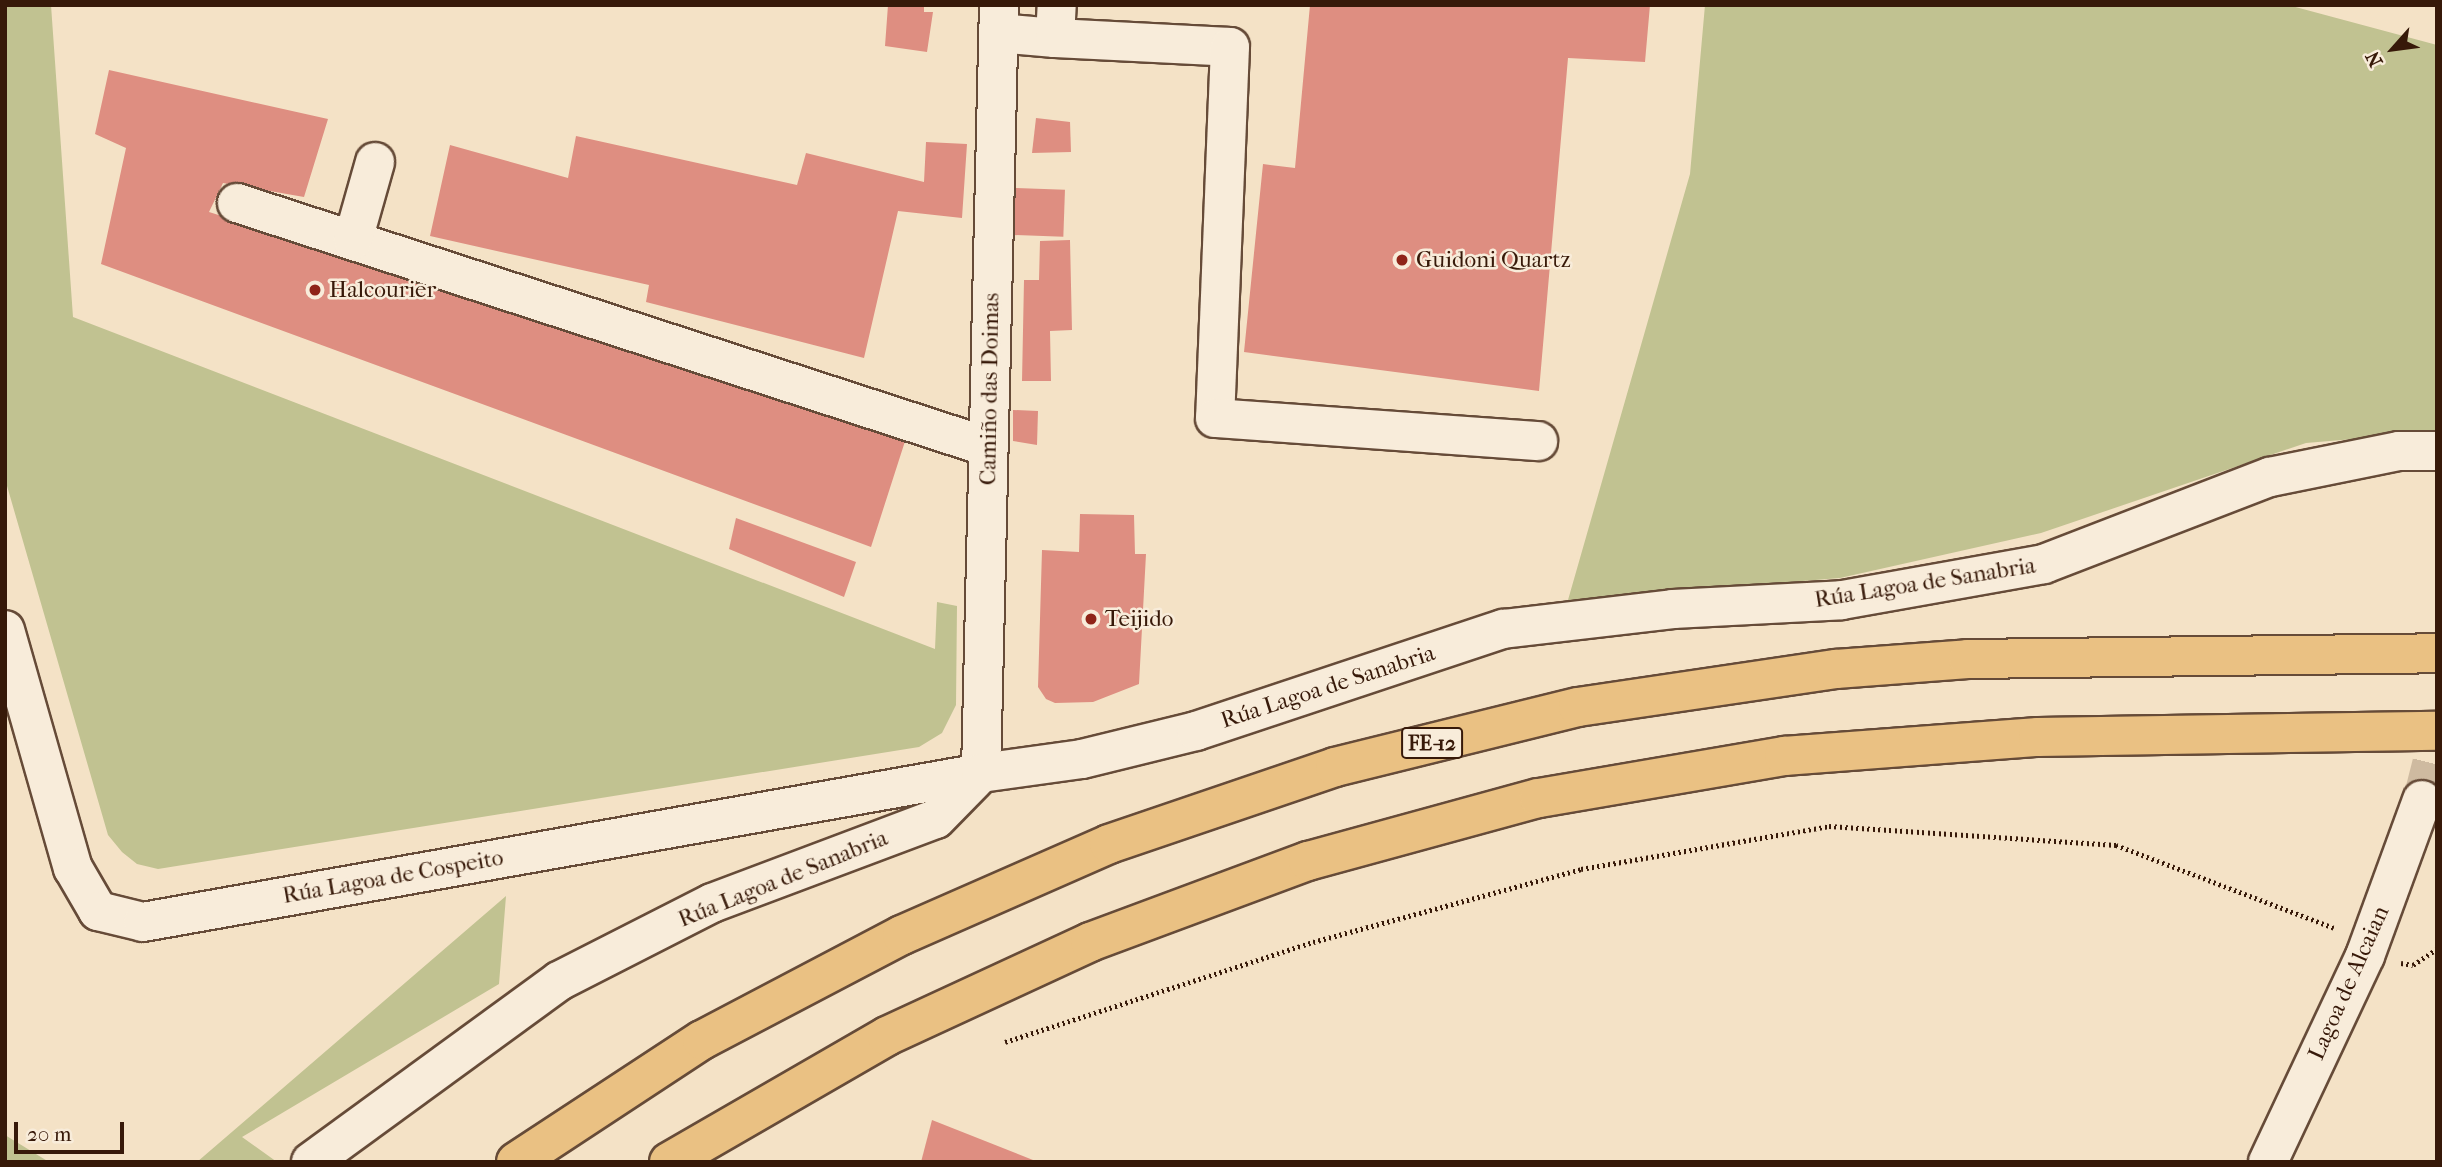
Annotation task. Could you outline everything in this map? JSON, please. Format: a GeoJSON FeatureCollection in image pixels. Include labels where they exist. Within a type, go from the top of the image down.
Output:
{"type":"FeatureCollection","features":[{"type":"Feature","properties":{"kind":"highway","name":"FE-12"},"geometry":{"type":"LineString","coordinates":[[516,1162],[702,1040],[902,935],[1108,844],[1335,767],[1578,707],[1836,669],[1968,659],[2437,653]]}},
{"type":"Feature","properties":{"kind":"highway"},"geometry":{"type":"LineString","coordinates":[[669,1162],[887,1036],[1090,942],[1308,861],[1539,797],[1784,756],[2038,737],[2437,731]]}},
{"type":"Feature","properties":{"kind":"street"},"geometry":{"type":"LineString","coordinates":[[999,19],[1056,22],[1230,47],[1215,418],[1538,441]]}},
{"type":"Feature","properties":{"kind":"street","name":"Camiño das Doimas"},"geometry":{"type":"LineString","coordinates":[[981,773],[999,19]]}},
{"type":"Feature","properties":{"kind":"street"},"geometry":{"type":"LineString","coordinates":[[353,240],[375,162]]}},
{"type":"Feature","properties":{"kind":"street"},"geometry":{"type":"LineString","coordinates":[[237,203],[988,447]]}},
{"type":"Feature","properties":{"kind":"street","name":"Rúa Lagoa de Sanabria"},"geometry":{"type":"LineString","coordinates":[[311,1162],[559,981],[712,903],[936,819],[981,773],[1082,759],[1196,731],[1503,629],[1673,609],[1842,600],[2044,564],[2270,477],[2399,451],[2437,451]]}},
{"type":"Feature","properties":{"kind":"street","name":"Rúa Lagoa de Cospeito"},"geometry":{"type":"LineString","coordinates":[[5,630],[73,868],[98,911],[143,922],[981,773]]}},
{"type":"Feature","properties":{"kind":"street","name":"Lagoa de Alcaian"},"geometry":{"type":"LineString","coordinates":[[2268,1162],[2371,942],[2422,800]]}},
{"type":"Feature","properties":{"kind":"path"},"geometry":{"type":"LineString","coordinates":[[1005,1042],[1314,942],[1581,869],[1829,826],[2116,845],[2371,942]]}},
{"type":"Feature","properties":{"kind":"green space"},"geometry":{"type":"Polygon","coordinates":[[[5,5],[51,5],[73,317],[935,649],[937,602],[957,606],[956,705],[942,733],[919,747],[158,869],[137,864],[122,852],[108,835],[5,479],[5,5]]]}},
{"type":"Feature","properties":{"kind":"green space"},"geometry":{"type":"Polygon","coordinates":[[[1705,5],[2288,5],[2437,45],[2437,432],[2306,443],[2041,533],[1840,578],[1568,600],[1690,174],[1705,5]]]}},
{"type":"Feature","properties":{"kind":"green space"},"geometry":{"type":"Polygon","coordinates":[[[506,896],[499,984],[242,1137],[277,1162],[197,1162],[506,896]]]}},
{"type":"Feature","properties":{"kind":"green space"},"geometry":{"type":"Polygon","coordinates":[[[5,1135],[49,1162],[5,1162],[5,1135]]]}},
{"type":"Feature","properties":{"kind":"building"},"geometry":{"type":"Polygon","coordinates":[[[888,5],[924,5],[924,12],[933,12],[927,52],[885,46],[888,5]]]}},
{"type":"Feature","properties":{"kind":"building","name":"Guidoni Quartz"},"geometry":{"type":"Polygon","coordinates":[[[1310,5],[1650,5],[1645,62],[1568,58],[1539,391],[1244,352],[1263,164],[1295,168],[1310,5]]]}},
{"type":"Feature","properties":{"kind":"building","name":"Halcourier"},"geometry":{"type":"Polygon","coordinates":[[[109,70],[328,119],[304,197],[223,183],[209,212],[908,432],[871,547],[101,264],[126,148],[95,134],[109,70]]]}},
{"type":"Feature","properties":{"kind":"building"},"geometry":{"type":"Polygon","coordinates":[[[1036,118],[1070,122],[1071,152],[1032,153],[1036,118]]]}},
{"type":"Feature","properties":{"kind":"building"},"geometry":{"type":"Polygon","coordinates":[[[576,136],[797,185],[806,153],[924,182],[926,142],[967,144],[962,218],[898,211],[864,358],[646,302],[649,285],[430,236],[450,145],[568,178],[576,136]]]}},
{"type":"Feature","properties":{"kind":"building"},"geometry":{"type":"Polygon","coordinates":[[[1015,188],[1065,190],[1063,237],[1013,235],[1015,188]]]}},
{"type":"Feature","properties":{"kind":"building"},"geometry":{"type":"Polygon","coordinates":[[[1070,240],[1072,330],[1050,331],[1051,381],[1022,381],[1024,280],[1039,280],[1040,241],[1070,240]]]}},
{"type":"Feature","properties":{"kind":"building"},"geometry":{"type":"Polygon","coordinates":[[[1013,410],[1038,411],[1037,445],[1013,441],[1013,410]]]}},
{"type":"Feature","properties":{"kind":"building","name":"Teijido"},"geometry":{"type":"Polygon","coordinates":[[[1080,514],[1134,515],[1135,554],[1146,554],[1139,684],[1093,702],[1055,703],[1046,699],[1038,687],[1042,550],[1079,552],[1080,514]]]}},
{"type":"Feature","properties":{"kind":"building"},"geometry":{"type":"Polygon","coordinates":[[[736,518],[856,562],[844,597],[729,549],[736,518]]]}},
{"type":"Feature","properties":{"kind":"building"},"geometry":{"type":"Polygon","coordinates":[[[932,1120],[1038,1162],[921,1162],[932,1120]]]}},
{"type":"Feature","properties":{"kind":"tunnel"},"geometry":{"type":"LineString","coordinates":[[2422,800],[2437,741]]}},
{"type":"Feature","properties":{"kind":"place","name":"Guidoni Quartz"},"geometry":{"type":"Point","coordinates":[1402,260]}},
{"type":"Feature","properties":{"kind":"place","name":"Halcourier"},"geometry":{"type":"Point","coordinates":[315,290]}},
{"type":"Feature","properties":{"kind":"place","name":"Teijido"},"geometry":{"type":"Point","coordinates":[1091,619]}}]}
